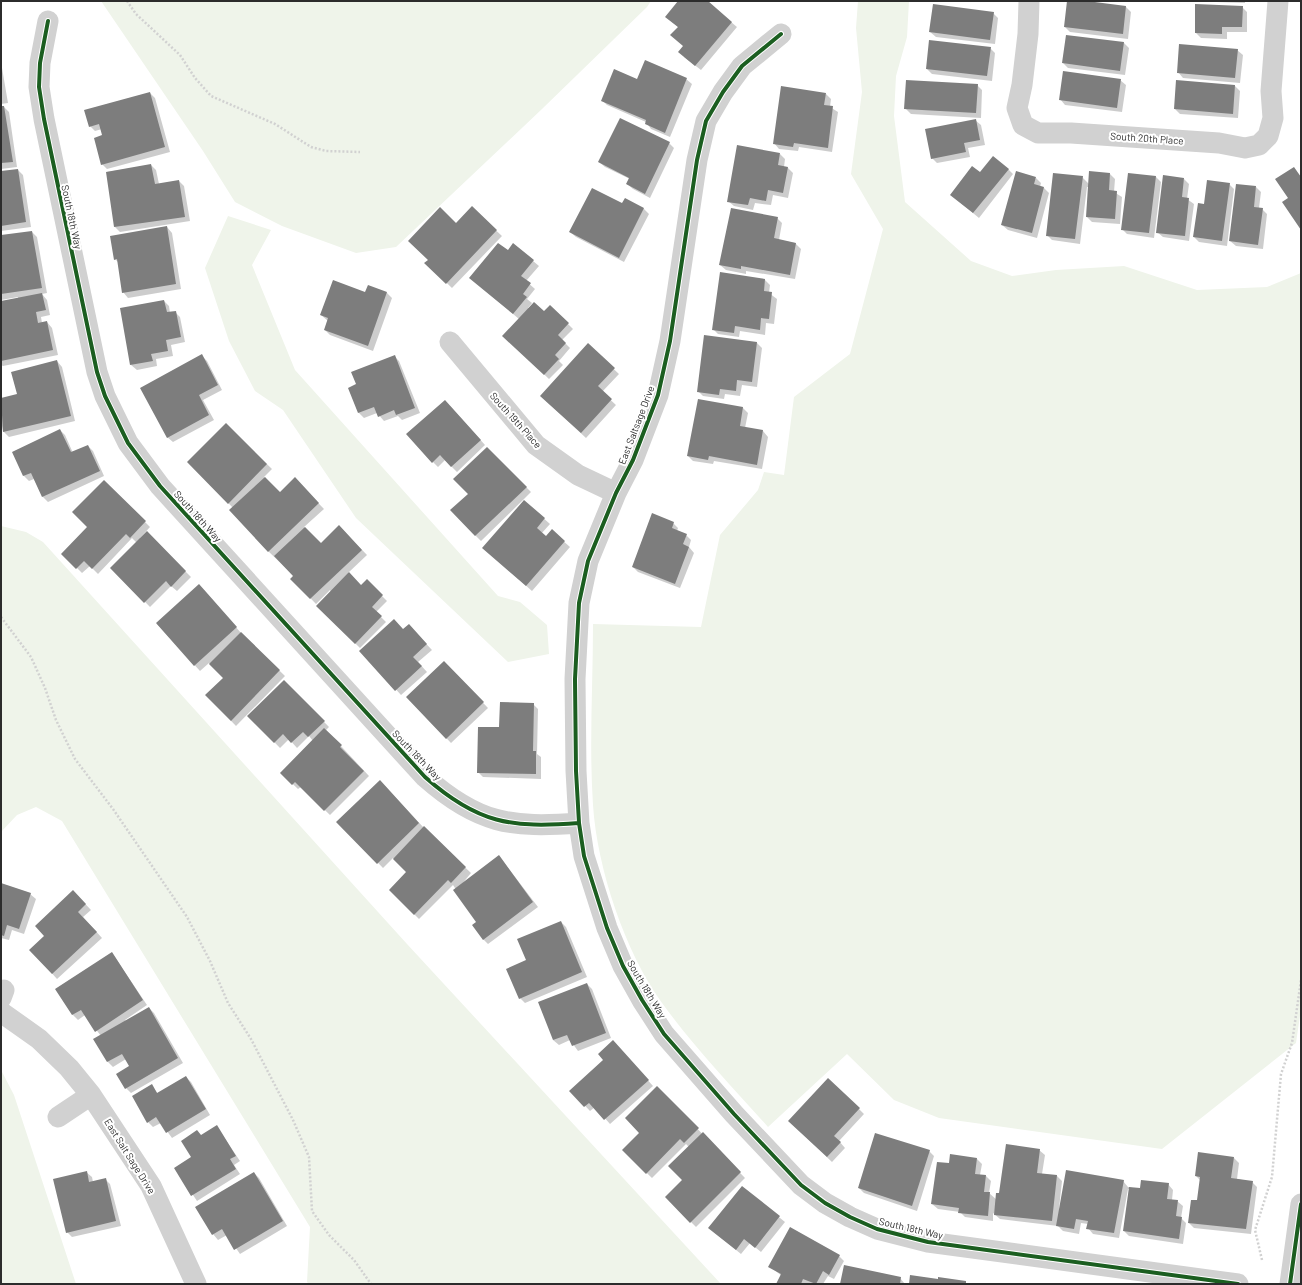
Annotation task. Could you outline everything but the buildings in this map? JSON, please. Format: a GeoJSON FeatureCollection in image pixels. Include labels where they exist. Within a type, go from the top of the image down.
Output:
{"type":"FeatureCollection","features":[{"type":"Feature","properties":{"kind":"street","name":"South 20th Place"},"geometry":{"type":"LineString","coordinates":[[1029,1],[1026,56],[1017,108],[1024,125],[1038,134],[1071,133],[1219,143],[1245,148],[1259,145],[1268,136],[1273,118],[1271,90],[1278,1]]}},
{"type":"Feature","properties":{"kind":"street","name":"South 18th Way"},"geometry":{"type":"LineString","coordinates":[[48,21],[40,62],[39,87],[44,119],[97,372],[115,417],[138,458],[160,486],[425,777],[443,793],[477,813],[501,822],[534,826],[580,823],[584,856],[606,928],[623,966],[642,1000],[664,1034],[734,1114],[802,1185],[825,1203],[850,1217],[877,1229],[928,1242],[1238,1284]]}},
{"type":"Feature","properties":{"kind":"street","name":"East Saltsage Drive"},"geometry":{"type":"LineString","coordinates":[[580,823],[576,772],[575,679],[579,604],[588,562],[616,493],[633,460],[658,395],[670,341],[697,160],[706,121],[723,92],[742,66],[781,34]]}},
{"type":"Feature","properties":{"kind":"street","name":"South 19th Place"},"geometry":{"type":"LineString","coordinates":[[450,342],[536,445],[578,475],[616,493]]}},
{"type":"Feature","properties":{"kind":"street","name":"East Salt Sage Drive"},"geometry":{"type":"LineString","coordinates":[[1,1012],[39,1039],[69,1068],[91,1095],[151,1186],[196,1284]]}},
{"type":"Feature","properties":{"kind":"street"},"geometry":{"type":"LineString","coordinates":[[58,1117],[91,1095]]}},
{"type":"Feature","properties":{"kind":"street"},"geometry":{"type":"LineString","coordinates":[[1290,1284],[1301,1204]]}},
{"type":"Feature","properties":{"kind":"path"},"geometry":{"type":"LineString","coordinates":[[127,1],[136,14],[180,55],[194,78],[211,96],[275,124],[311,147],[326,151],[360,152]]}},
{"type":"Feature","properties":{"kind":"path"},"geometry":{"type":"LineString","coordinates":[[1,617],[31,657],[45,688],[56,720],[75,759],[113,809],[186,917],[210,961],[228,1003],[251,1039],[293,1120],[309,1157],[312,1211],[329,1235],[354,1260],[371,1284]]}},
{"type":"Feature","properties":{"kind":"path"},"geometry":{"type":"LineString","coordinates":[[1262,1260],[1255,1230],[1272,1177],[1281,1074],[1292,1042],[1301,980]]}},
{"type":"Feature","properties":{"kind":"shaded area"},"geometry":{"type":"Polygon","coordinates":[[[101,1],[651,1],[647,7],[542,109],[396,247],[356,253],[282,226],[235,202],[203,151],[101,1]]]}},
{"type":"Feature","properties":{"kind":"shaded area"},"geometry":{"type":"Polygon","coordinates":[[[858,1],[909,1],[907,37],[896,76],[894,116],[905,202],[971,261],[1012,276],[1056,270],[1124,266],[1197,290],[1267,287],[1301,273],[1301,1009],[1296,1043],[1162,1149],[939,1118],[894,1100],[847,1054],[768,1127],[700,1051],[662,1003],[636,959],[625,935],[607,882],[600,855],[593,805],[591,737],[593,624],[701,627],[720,535],[758,490],[764,472],[784,475],[794,397],[850,354],[883,229],[851,174],[862,92],[856,28],[858,1]]]}},
{"type":"Feature","properties":{"kind":"shaded area"},"geometry":{"type":"Polygon","coordinates":[[[228,216],[271,230],[252,265],[295,370],[498,596],[520,602],[547,625],[549,654],[508,662],[356,518],[283,410],[255,391],[229,341],[205,268],[228,216]]]}},
{"type":"Feature","properties":{"kind":"shaded area"},"geometry":{"type":"Polygon","coordinates":[[[1,526],[26,532],[43,542],[407,944],[721,1284],[309,1284],[307,1282],[310,1227],[62,821],[36,807],[17,815],[1,832],[1,526]]]}},
{"type":"Feature","properties":{"kind":"shaded area"},"geometry":{"type":"Polygon","coordinates":[[[1,1070],[14,1095],[76,1284],[1,1284],[1,1070]]]}},
{"type":"Feature","properties":{"kind":"cycle path"},"geometry":{"type":"LineString","coordinates":[[48,21],[40,63],[39,87],[44,119],[97,372],[105,396],[128,443],[160,486],[425,777],[444,793],[462,805],[479,814],[496,820],[534,825],[579,823]]}},
{"type":"Feature","properties":{"kind":"cycle path"},"geometry":{"type":"LineString","coordinates":[[781,34],[742,66],[723,92],[706,121],[697,160],[670,341],[658,395],[633,460],[616,493],[588,561],[579,603],[575,679],[576,771],[579,823],[584,856],[607,928],[623,966],[642,1000],[664,1034],[734,1114],[801,1185],[825,1203],[850,1217],[877,1229],[928,1242],[1238,1284]]}},
{"type":"Feature","properties":{"kind":"cycle path"},"geometry":{"type":"LineString","coordinates":[[1290,1284],[1301,1204]]}}]}
